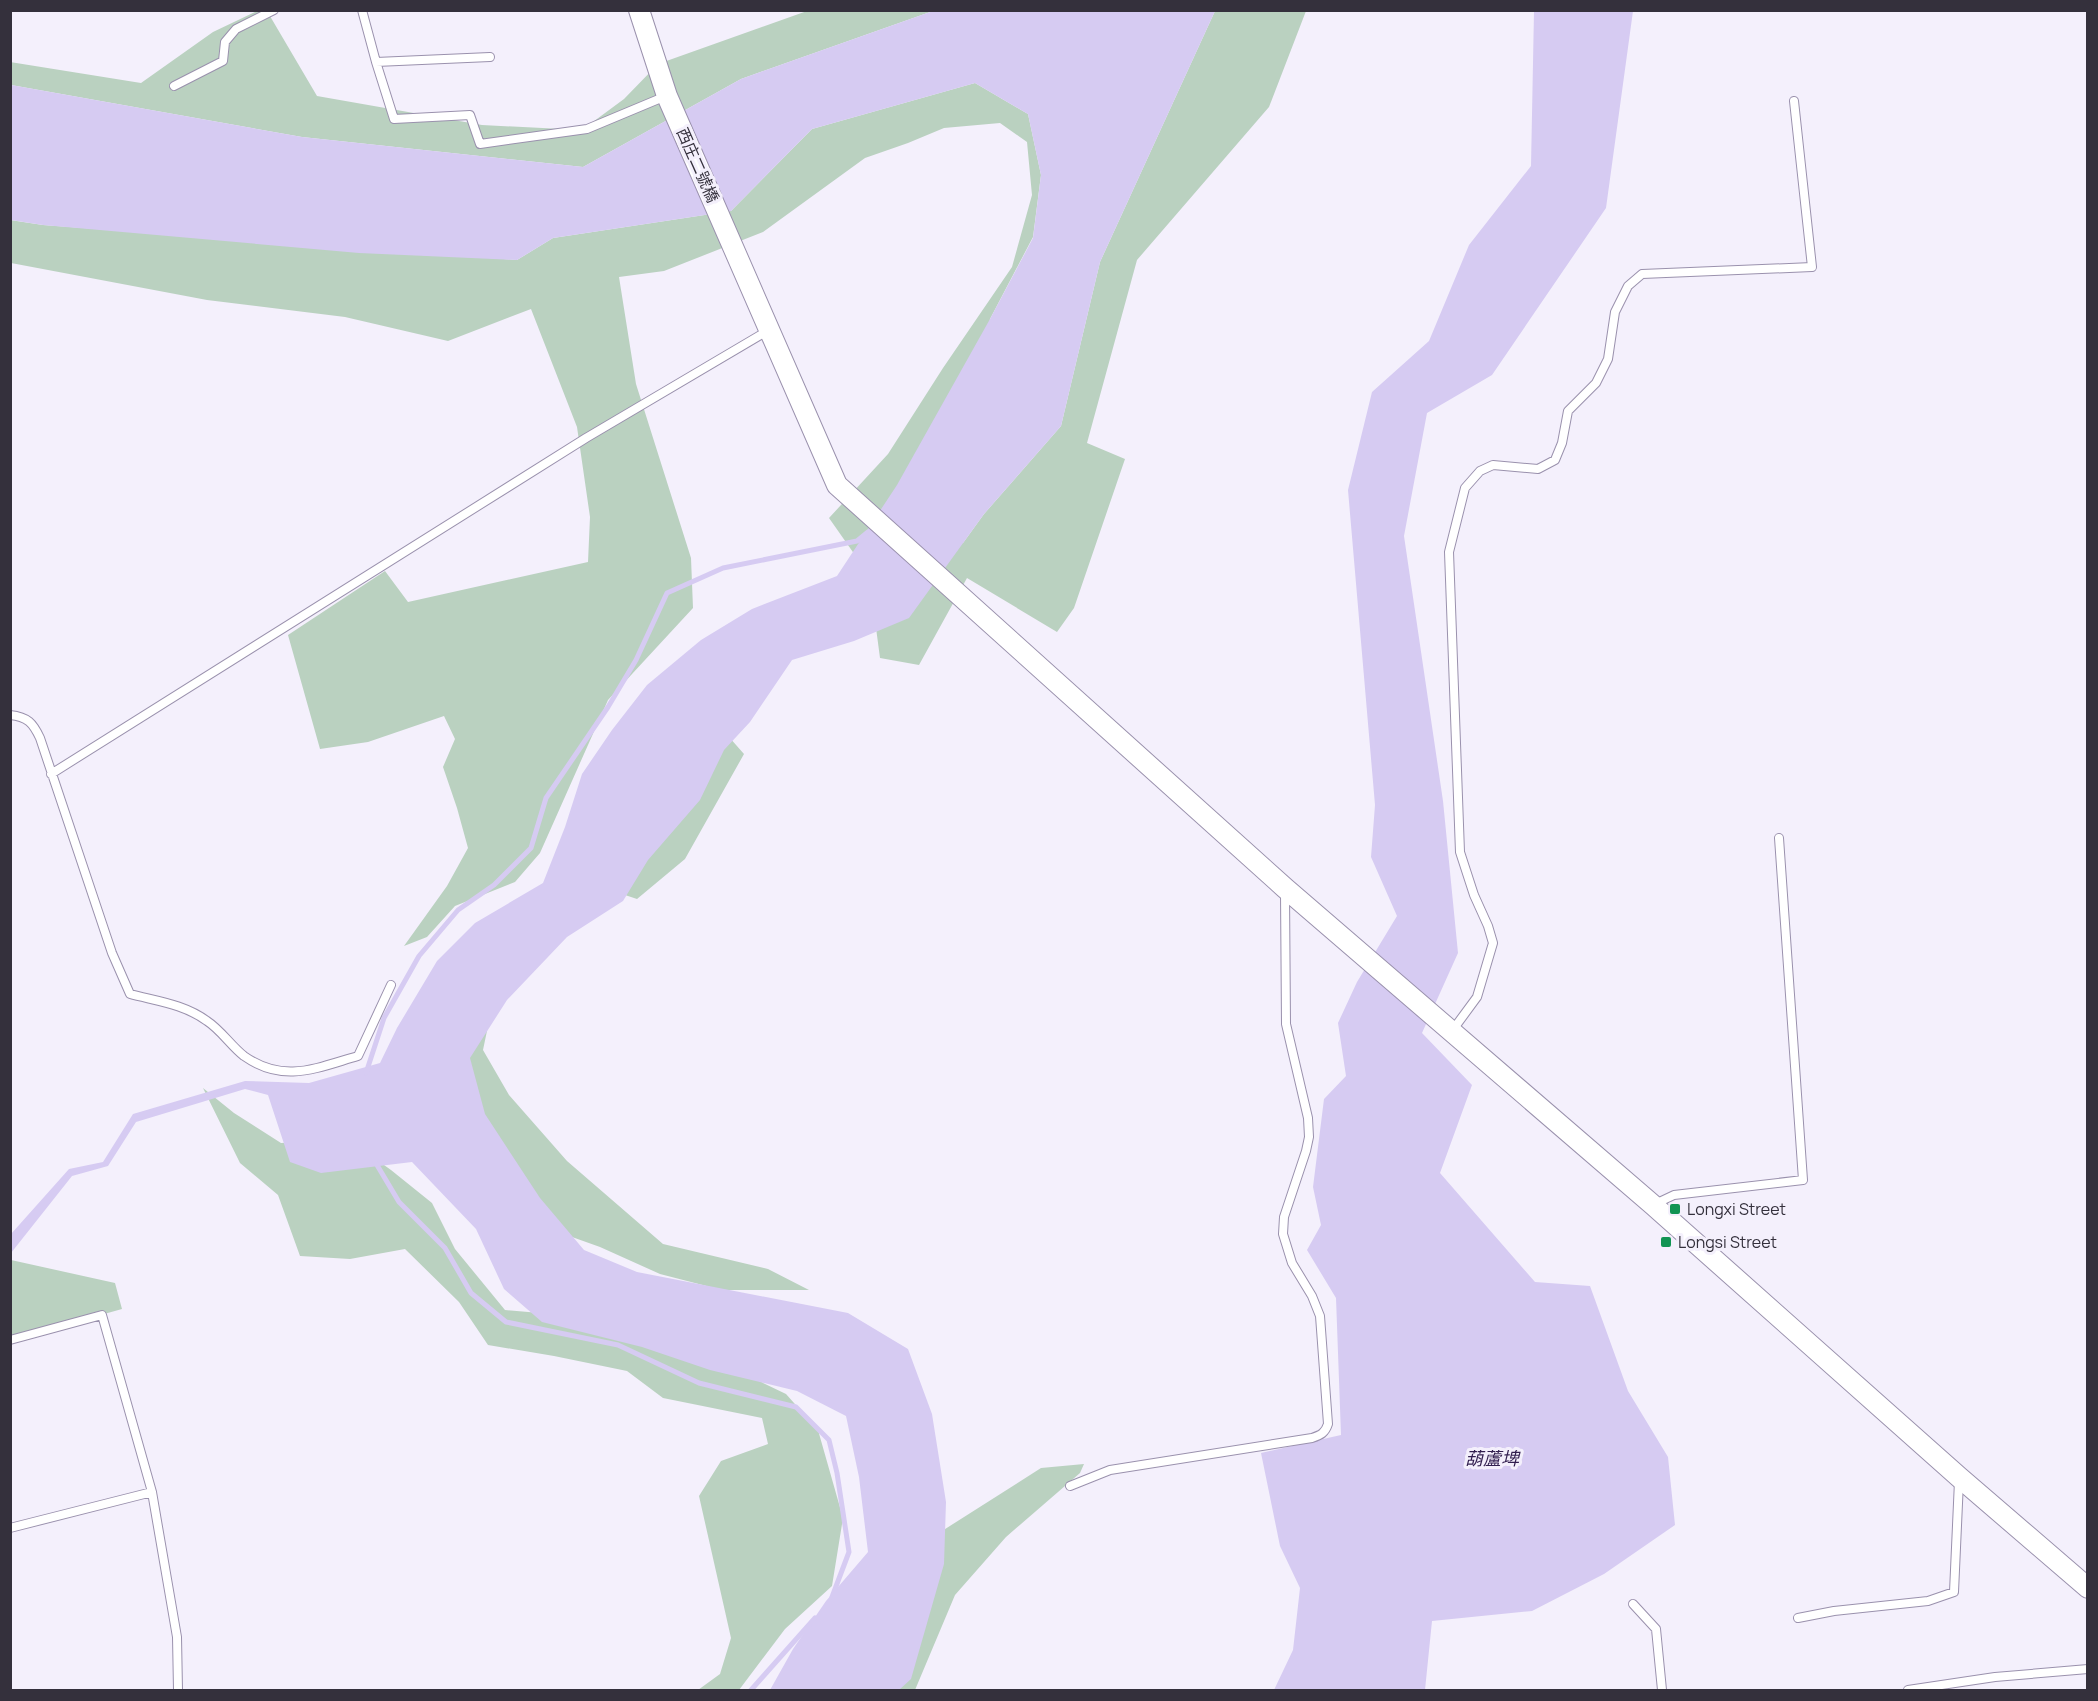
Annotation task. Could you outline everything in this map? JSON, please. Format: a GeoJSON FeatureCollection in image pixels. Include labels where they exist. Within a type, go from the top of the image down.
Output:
{"type":"FeatureCollection","features":[{"type":"Feature","properties":{"kind":"street","name":"西庄二號橋"},"geometry":{"type":"LineString","coordinates":[[639,10],[667,96],[837,484],[863,510],[1285,888],[1451,1032]]}},
{"type":"Feature","properties":{"kind":"street"},"geometry":{"type":"LineString","coordinates":[[1451,1032],[1653,1205],[1959,1477],[2088,1588]]}},
{"type":"Feature","properties":{"kind":"lane"},"geometry":{"type":"LineString","coordinates":[[174,86],[223,61],[225,42],[236,29],[274,10]]}},
{"type":"Feature","properties":{"kind":"lane"},"geometry":{"type":"LineString","coordinates":[[362,10],[394,119],[470,115],[480,144],[587,129],[667,96]]}},
{"type":"Feature","properties":{"kind":"lane"},"geometry":{"type":"LineString","coordinates":[[376,62],[490,57]]}},
{"type":"Feature","properties":{"kind":"lane"},"geometry":{"type":"LineString","coordinates":[[1451,1032],[1478,997],[1493,943],[1460,852],[1449,552],[1466,488],[1479,471],[1493,465],[1538,469],[1556,460],[1568,411],[1596,383],[1608,359],[1615,312],[1628,286],[1642,274],[1812,267],[1794,101]]}},
{"type":"Feature","properties":{"kind":"lane"},"geometry":{"type":"LineString","coordinates":[[51,774],[586,438],[770,330]]}},
{"type":"Feature","properties":{"kind":"lane"},"geometry":{"type":"LineString","coordinates":[[10,715],[24,717],[33,723],[40,738],[112,953],[130,994],[174,1004],[208,1021],[244,1056],[273,1071],[300,1072],[358,1056],[391,985]]}},
{"type":"Feature","properties":{"kind":"lane"},"geometry":{"type":"LineString","coordinates":[[1653,1205],[1674,1195],[1803,1180],[1779,838]]}},
{"type":"Feature","properties":{"kind":"lane"},"geometry":{"type":"LineString","coordinates":[[1070,1486],[1110,1470],[1312,1438],[1321,1436],[1326,1431],[1328,1424],[1320,1316],[1312,1296],[1292,1263],[1283,1234],[1286,1209],[1309,1137],[1308,1118],[1286,1024],[1285,888]]}},
{"type":"Feature","properties":{"kind":"lane"},"geometry":{"type":"LineString","coordinates":[[10,1340],[102,1315],[152,1492],[177,1638],[178,1690]]}},
{"type":"Feature","properties":{"kind":"lane"},"geometry":{"type":"LineString","coordinates":[[1798,1618],[1844,1610],[1928,1601],[1954,1592],[1959,1477]]}},
{"type":"Feature","properties":{"kind":"lane"},"geometry":{"type":"LineString","coordinates":[[10,1528],[152,1492]]}},
{"type":"Feature","properties":{"kind":"lane"},"geometry":{"type":"LineString","coordinates":[[1633,1604],[1656,1629],[1662,1690]]}},
{"type":"Feature","properties":{"kind":"lane"},"geometry":{"type":"LineString","coordinates":[[1908,1690],[1995,1677],[2088,1669]]}},
{"type":"Feature","properties":{"kind":"green space"},"geometry":{"type":"Polygon","coordinates":[[[257,11],[267,11],[317,96],[482,125],[582,130],[624,99],[658,64],[807,11],[933,11],[741,79],[583,167],[302,137],[11,85],[10,62],[141,83],[213,32],[257,11]]]}},
{"type":"Feature","properties":{"kind":"green space"},"geometry":{"type":"Polygon","coordinates":[[[1215,11],[1306,11],[1269,107],[1137,260],[1087,443],[1125,459],[1074,608],[1057,632],[967,578],[919,665],[880,658],[869,575],[829,518],[888,454],[1012,267],[1032,195],[1027,142],[1000,123],[944,128],[865,158],[763,232],[664,271],[619,277],[636,384],[691,558],[693,608],[608,700],[540,853],[515,882],[455,906],[427,937],[404,946],[447,886],[468,848],[443,767],[455,739],[444,716],[368,742],[320,749],[288,635],[385,571],[408,602],[588,562],[590,517],[577,427],[531,309],[448,341],[345,317],[207,300],[11,263],[10,220],[43,225],[517,260],[553,238],[731,211],[812,129],[975,83],[1028,114],[1041,175],[1033,237],[990,319],[963,543],[984,514],[1061,426],[1100,262],[1215,11]]]}},
{"type":"Feature","properties":{"kind":"green space"},"geometry":{"type":"Polygon","coordinates":[[[729,737],[744,754],[685,859],[637,899],[613,891],[729,737]]]}},
{"type":"Feature","properties":{"kind":"green space"},"geometry":{"type":"Polygon","coordinates":[[[492,1007],[483,1050],[509,1095],[567,1161],[663,1244],[768,1269],[809,1290],[722,1290],[660,1274],[600,1247],[544,1227],[453,1056],[492,1007]]]}},
{"type":"Feature","properties":{"kind":"green space"},"geometry":{"type":"Polygon","coordinates":[[[203,1088],[234,1113],[281,1143],[349,1140],[391,1170],[432,1203],[455,1249],[505,1310],[563,1315],[726,1365],[786,1394],[818,1430],[843,1518],[832,1586],[785,1629],[739,1690],[698,1690],[720,1674],[731,1638],[699,1496],[721,1461],[768,1444],[762,1418],[663,1398],[627,1371],[488,1345],[459,1302],[405,1249],[350,1259],[300,1256],[278,1195],[240,1163],[203,1088]]]}},
{"type":"Feature","properties":{"kind":"green space"},"geometry":{"type":"Polygon","coordinates":[[[11,1260],[115,1283],[122,1309],[11,1340],[11,1260]]]}},
{"type":"Feature","properties":{"kind":"green space"},"geometry":{"type":"Polygon","coordinates":[[[1084,1464],[1080,1473],[1006,1537],[955,1595],[915,1690],[842,1690],[942,1531],[1041,1468],[1084,1464]]]}},
{"type":"Feature","properties":{"kind":"water"},"geometry":{"type":"Polygon","coordinates":[[[933,11],[1215,11],[1100,262],[1061,426],[984,514],[909,618],[854,641],[792,660],[750,722],[724,750],[700,800],[648,860],[623,901],[567,937],[507,1000],[470,1058],[485,1114],[540,1198],[584,1250],[637,1272],[848,1313],[908,1349],[932,1414],[946,1502],[944,1564],[911,1679],[899,1690],[770,1690],[793,1649],[826,1601],[868,1552],[859,1477],[846,1416],[797,1391],[710,1370],[642,1347],[542,1322],[504,1289],[476,1229],[412,1162],[321,1173],[290,1162],[268,1095],[245,1089],[136,1122],[108,1166],[72,1176],[11,1253],[11,1234],[69,1169],[103,1162],[133,1114],[245,1081],[309,1083],[380,1063],[397,1028],[437,961],[475,923],[543,883],[565,827],[582,774],[647,685],[701,640],[752,609],[837,576],[897,485],[1033,238],[1041,175],[1028,114],[975,83],[812,129],[731,211],[553,238],[517,260],[359,253],[43,225],[11,220],[11,85],[302,137],[583,167],[741,79],[933,11]]]}},
{"type":"Feature","properties":{"kind":"water","name":"葫蘆埤"},"geometry":{"type":"Polygon","coordinates":[[[1534,11],[1633,11],[1606,208],[1492,375],[1427,413],[1404,536],[1443,801],[1458,953],[1422,1033],[1472,1085],[1440,1173],[1535,1282],[1590,1286],[1628,1391],[1668,1457],[1675,1525],[1604,1574],[1532,1611],[1432,1621],[1425,1690],[1274,1690],[1293,1650],[1300,1588],[1280,1546],[1261,1453],[1341,1435],[1336,1298],[1307,1250],[1321,1225],[1313,1187],[1324,1099],[1346,1076],[1338,1023],[1357,982],[1397,916],[1371,857],[1375,805],[1348,490],[1372,392],[1429,341],[1469,245],[1531,166],[1534,11]]]}},
{"type":"Feature","properties":{"kind":"waterway"},"geometry":{"type":"LineString","coordinates":[[366,1073],[384,1018],[419,956],[458,910],[494,885],[531,848],[546,798],[608,707],[636,660],[667,593],[723,568],[857,541],[868,532]]}},
{"type":"Feature","properties":{"kind":"waterway"},"geometry":{"type":"LineString","coordinates":[[374,1160],[399,1202],[445,1248],[471,1293],[506,1322],[618,1345],[699,1383],[796,1407],[829,1440],[837,1473],[849,1552],[832,1597]]}},
{"type":"Feature","properties":{"kind":"waterway"},"geometry":{"type":"LineString","coordinates":[[751,1690],[815,1618]]}},
{"type":"Feature","properties":{"kind":"place","name":"Longxi Street"},"geometry":{"type":"Point","coordinates":[1675,1209]}},
{"type":"Feature","properties":{"kind":"place","name":"Longsi Street"},"geometry":{"type":"Point","coordinates":[1666,1242]}}]}
